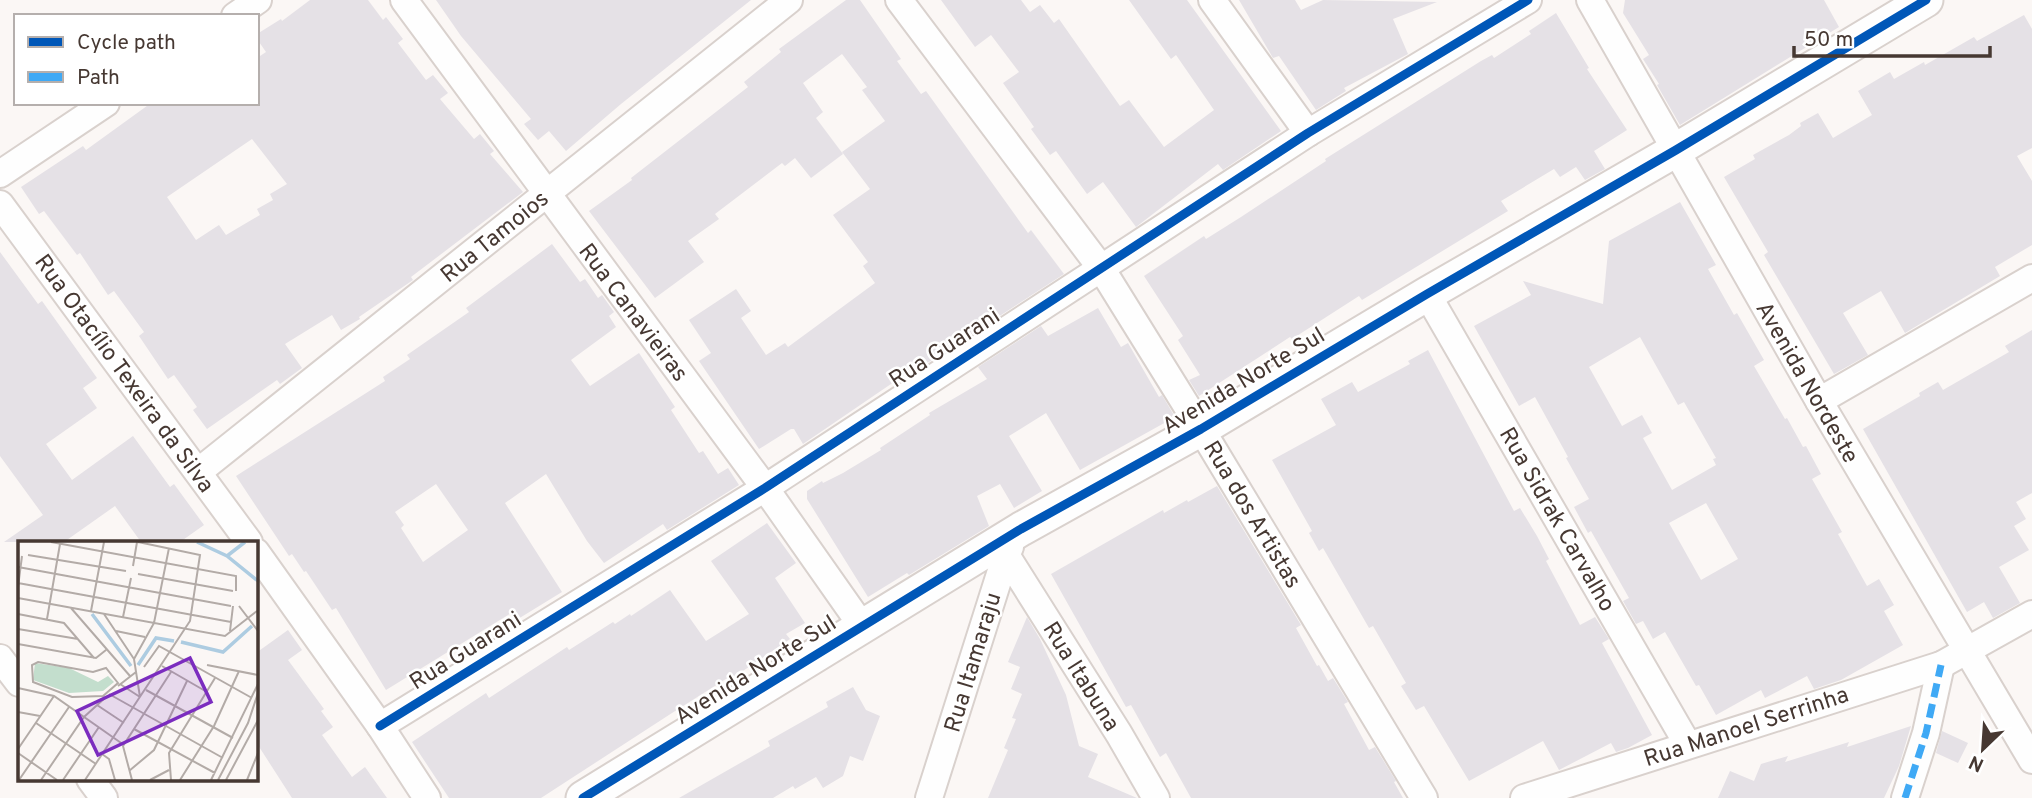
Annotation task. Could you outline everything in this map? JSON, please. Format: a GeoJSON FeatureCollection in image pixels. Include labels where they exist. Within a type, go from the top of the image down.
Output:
{"type":"FeatureCollection","features":[{"type":"Feature","properties":{"kind":"street"},"geometry":{"type":"LineString","coordinates":[[238,14],[258,0]]}},
{"type":"Feature","properties":{"kind":"street","name":"Rua Canavieiras"},"geometry":{"type":"LineString","coordinates":[[404,0],[765,488],[862,626]]}},
{"type":"Feature","properties":{"kind":"street","name":"Rua Tamoios"},"geometry":{"type":"LineString","coordinates":[[198,472],[789,0]]}},
{"type":"Feature","properties":{"kind":"street","name":"Rua dos Artistas"},"geometry":{"type":"LineString","coordinates":[[899,0],[1101,268],[1424,798]]}},
{"type":"Feature","properties":{"kind":"street"},"geometry":{"type":"LineString","coordinates":[[1212,0],[1308,133]]}},
{"type":"Feature","properties":{"kind":"street","name":"Rua Guarani"},"geometry":{"type":"LineString","coordinates":[[380,726],[765,488],[1308,133],[1528,0]]}},
{"type":"Feature","properties":{"kind":"street","name":"Avenida Nordeste"},"geometry":{"type":"LineString","coordinates":[[1590,0],[1819,401],[2032,760]]}},
{"type":"Feature","properties":{"kind":"street","name":"Avenida Norte Sul"},"geometry":{"type":"LineString","coordinates":[[583,798],[862,626],[1013,542],[1427,293],[1676,150],[1926,0]]}},
{"type":"Feature","properties":{"kind":"street"},"geometry":{"type":"LineString","coordinates":[[0,174],[103,105]]}},
{"type":"Feature","properties":{"kind":"street","name":"Rua Otacílio Texeira da Silva"},"geometry":{"type":"LineString","coordinates":[[0,204],[248,541]]}},
{"type":"Feature","properties":{"kind":"street"},"geometry":{"type":"LineString","coordinates":[[1819,401],[2032,278]]}},
{"type":"Feature","properties":{"kind":"street","name":"Rua Sidrak Carvalho"},"geometry":{"type":"LineString","coordinates":[[1427,293],[1688,745]]}},
{"type":"Feature","properties":{"kind":"street","name":"Rua Itamaraju"},"geometry":{"type":"LineString","coordinates":[[929,798],[1013,542]]}},
{"type":"Feature","properties":{"kind":"street","name":"Rua Itabuna"},"geometry":{"type":"LineString","coordinates":[[1013,542],[1156,798]]}},
{"type":"Feature","properties":{"kind":"street"},"geometry":{"type":"LineString","coordinates":[[257,553],[380,726],[427,798]]}},
{"type":"Feature","properties":{"kind":"street","name":"Rua Manoel Serrinha"},"geometry":{"type":"LineString","coordinates":[[1524,798],[1941,664],[2032,614]]}},
{"type":"Feature","properties":{"kind":"street"},"geometry":{"type":"LineString","coordinates":[[0,658],[18,682]]}},
{"type":"Feature","properties":{"kind":"street"},"geometry":{"type":"LineString","coordinates":[[1905,798],[1926,733],[1941,664]]}},
{"type":"Feature","properties":{"kind":"street"},"geometry":{"type":"LineString","coordinates":[[91,780],[104,798]]}},
{"type":"Feature","properties":{"kind":"building"},"geometry":{"type":"Polygon","coordinates":[[[310,0],[368,0],[383,20],[386,17],[403,39],[398,43],[426,80],[433,75],[448,93],[440,99],[474,139],[480,134],[494,151],[490,154],[523,192],[411,277],[413,280],[359,317],[360,319],[341,330],[332,315],[285,344],[302,368],[280,384],[277,380],[207,429],[193,410],[197,407],[174,375],[168,379],[139,336],[144,332],[114,291],[108,295],[80,253],[77,255],[44,211],[39,214],[21,187],[83,146],[86,150],[148,105],[259,105],[259,57],[266,52],[259,42],[259,33],[281,19],[282,21],[310,0]],[[252,139],[167,197],[196,240],[219,225],[226,235],[260,215],[257,209],[273,200],[270,194],[287,184],[252,139]]]}},
{"type":"Feature","properties":{"kind":"building"},"geometry":{"type":"Polygon","coordinates":[[[436,0],[751,0],[566,151],[549,131],[538,140],[524,124],[531,119],[461,36],[436,0]]]}},
{"type":"Feature","properties":{"kind":"building"},"geometry":{"type":"Polygon","coordinates":[[[846,0],[860,0],[901,59],[897,61],[921,94],[926,91],[1028,233],[1031,230],[1064,274],[915,371],[913,369],[803,444],[794,429],[791,429],[759,449],[699,361],[711,353],[689,320],[736,289],[751,311],[741,318],[766,355],[785,343],[788,347],[875,283],[863,266],[868,262],[833,215],[870,189],[842,152],[885,121],[862,90],[867,87],[842,54],[803,83],[823,112],[816,118],[843,154],[811,178],[795,158],[785,166],[782,163],[715,214],[719,219],[688,241],[704,262],[655,298],[589,211],[748,87],[744,82],[781,52],[779,49],[846,0]]]}},
{"type":"Feature","properties":{"kind":"building"},"geometry":{"type":"Polygon","coordinates":[[[941,0],[1021,0],[1030,12],[1040,5],[1054,23],[1059,19],[1120,106],[1129,100],[1164,147],[1214,110],[1176,55],[1171,59],[1129,0],[1187,0],[1281,131],[1223,170],[1218,164],[1136,227],[1103,182],[1087,194],[1056,151],[1050,155],[1003,83],[1019,72],[991,35],[975,47],[941,0]]]}},
{"type":"Feature","properties":{"kind":"building"},"geometry":{"type":"Polygon","coordinates":[[[1239,0],[1295,0],[1301,10],[1323,0],[1437,2],[1393,19],[1408,54],[1344,88],[1346,91],[1316,110],[1279,56],[1273,58],[1239,0]]]}},
{"type":"Feature","properties":{"kind":"building"},"geometry":{"type":"Polygon","coordinates":[[[1625,0],[1824,0],[1839,27],[1680,125],[1643,59],[1649,55],[1623,13],[1625,0]]]}},
{"type":"Feature","properties":{"kind":"building"},"geometry":{"type":"Polygon","coordinates":[[[1556,13],[1589,68],[1587,69],[1627,130],[1594,151],[1605,169],[1585,180],[1576,167],[1560,177],[1554,169],[1501,201],[1508,211],[1362,300],[1359,296],[1292,339],[1290,337],[1199,396],[1189,380],[1200,375],[1178,340],[1183,336],[1144,276],[1204,236],[1206,239],[1241,217],[1326,161],[1325,159],[1481,61],[1492,55],[1494,58],[1531,34],[1529,31],[1556,13]]]}},
{"type":"Feature","properties":{"kind":"building"},"geometry":{"type":"Polygon","coordinates":[[[2024,15],[2032,29],[2032,148],[2017,156],[2032,181],[2032,245],[1995,267],[2000,276],[1905,333],[1881,291],[1843,313],[1868,355],[1834,374],[1764,255],[1768,252],[1724,177],[1755,159],[1753,155],[1789,135],[1801,126],[1800,123],[1818,113],[1833,138],[1872,115],[1858,91],[1890,72],[1894,79],[1924,62],[1925,65],[1974,37],[1977,41],[2024,15]]]}},
{"type":"Feature","properties":{"kind":"building"},"geometry":{"type":"Polygon","coordinates":[[[1680,202],[1716,265],[1708,269],[1764,360],[1754,366],[1821,474],[1812,479],[1842,532],[1838,534],[1867,586],[1879,579],[1894,605],[1884,611],[1903,645],[1841,680],[1814,689],[1807,676],[1765,698],[1761,690],[1716,715],[1665,632],[1653,639],[1643,621],[1636,624],[1623,601],[1629,598],[1591,531],[1588,533],[1574,507],[1589,499],[1566,458],[1568,457],[1535,397],[1519,406],[1474,326],[1531,295],[1523,281],[1603,304],[1609,241],[1680,202]],[[1640,337],[1589,367],[1622,426],[1642,415],[1652,433],[1643,438],[1672,490],[1716,465],[1713,459],[1716,458],[1684,402],[1678,405],[1640,337]],[[1706,503],[1669,523],[1701,580],[1738,559],[1706,503]]]}},
{"type":"Feature","properties":{"kind":"building"},"geometry":{"type":"Polygon","coordinates":[[[552,244],[580,282],[585,279],[598,298],[602,295],[614,312],[609,316],[616,327],[571,360],[590,386],[639,353],[675,407],[671,410],[699,453],[703,451],[718,474],[728,468],[739,485],[667,530],[663,524],[604,563],[587,541],[546,474],[505,503],[562,592],[518,619],[513,612],[386,690],[336,608],[332,610],[306,571],[304,572],[292,554],[289,556],[236,476],[385,381],[383,377],[410,359],[407,355],[469,312],[466,308],[552,244]],[[436,484],[395,512],[404,525],[401,528],[423,562],[468,530],[436,484]]]}},
{"type":"Feature","properties":{"kind":"building"},"geometry":{"type":"Polygon","coordinates":[[[0,252],[38,304],[42,301],[97,378],[83,388],[97,408],[46,444],[72,480],[133,436],[170,487],[174,484],[204,525],[181,541],[140,541],[115,506],[65,541],[4,542],[43,515],[0,456],[0,252]]]}},
{"type":"Feature","properties":{"kind":"building"},"geometry":{"type":"Polygon","coordinates":[[[1098,308],[1121,347],[1128,343],[1159,397],[1162,395],[1175,417],[1080,470],[1046,413],[1009,436],[1042,491],[1014,508],[1000,484],[977,496],[989,526],[868,597],[807,499],[807,491],[881,450],[880,448],[930,415],[929,413],[987,379],[978,367],[1041,326],[1048,336],[1098,308]]]}},
{"type":"Feature","properties":{"kind":"building"},"geometry":{"type":"Polygon","coordinates":[[[2032,330],[2032,493],[2016,502],[2026,519],[2014,526],[2029,550],[1999,567],[2020,603],[1993,618],[1984,602],[1967,612],[1863,429],[1920,396],[1919,393],[1938,382],[1943,390],[2009,352],[2005,346],[2032,330]]]}},
{"type":"Feature","properties":{"kind":"building"},"geometry":{"type":"Polygon","coordinates":[[[1428,350],[1514,511],[1520,508],[1537,536],[1549,559],[1546,561],[1580,625],[1595,617],[1609,639],[1602,643],[1652,735],[1628,748],[1616,752],[1611,743],[1559,770],[1543,741],[1469,781],[1424,706],[1416,710],[1401,686],[1406,683],[1373,626],[1369,628],[1323,548],[1319,551],[1309,533],[1312,531],[1272,460],[1336,425],[1321,399],[1352,382],[1358,392],[1410,364],[1408,361],[1428,350]]]}},
{"type":"Feature","properties":{"kind":"building"},"geometry":{"type":"Polygon","coordinates":[[[1217,486],[1301,625],[1296,628],[1317,666],[1319,665],[1328,681],[1333,678],[1348,702],[1344,704],[1369,750],[1375,747],[1403,798],[1191,798],[1166,753],[1160,757],[1131,705],[1126,707],[1051,574],[1163,510],[1164,513],[1217,486]]]}},
{"type":"Feature","properties":{"kind":"building"},"geometry":{"type":"Polygon","coordinates":[[[767,523],[796,563],[775,578],[805,623],[786,634],[790,639],[541,798],[449,798],[412,742],[486,693],[489,698],[567,647],[569,650],[613,622],[615,624],[630,614],[631,616],[670,590],[706,641],[749,614],[711,561],[767,523]]]}},
{"type":"Feature","properties":{"kind":"building"},"geometry":{"type":"Polygon","coordinates":[[[1027,617],[1066,695],[1079,746],[1098,754],[1088,777],[1137,798],[988,798],[1008,750],[1004,748],[1016,719],[1012,718],[1022,694],[1011,689],[1020,667],[1008,662],[1027,617]]]}},
{"type":"Feature","properties":{"kind":"building"},"geometry":{"type":"Polygon","coordinates":[[[288,630],[302,650],[288,660],[324,709],[321,711],[333,727],[322,735],[352,777],[365,767],[387,798],[292,798],[257,744],[257,652],[288,630]]]}},
{"type":"Feature","properties":{"kind":"building"},"geometry":{"type":"Polygon","coordinates":[[[853,687],[866,710],[880,716],[863,761],[850,756],[843,776],[823,788],[816,777],[773,798],[679,798],[770,746],[768,741],[828,707],[826,702],[853,687]]]}},
{"type":"Feature","properties":{"kind":"building"},"geometry":{"type":"Polygon","coordinates":[[[1911,726],[1899,766],[1884,798],[1718,798],[1730,771],[1754,781],[1761,764],[1788,756],[1785,762],[1849,742],[1847,747],[1911,726]]]}},
{"type":"Feature","properties":{"kind":"building"},"geometry":{"type":"Polygon","coordinates":[[[1942,731],[1968,743],[1958,763],[1936,753],[1942,731]]]}},
{"type":"Feature","properties":{"kind":"marked path"},"geometry":{"type":"LineString","coordinates":[[1905,798],[1926,733],[1941,665]]}},
{"type":"Feature","properties":{"kind":"cycle path"},"geometry":{"type":"LineString","coordinates":[[380,726],[765,488],[1308,133],[1528,0]]}},
{"type":"Feature","properties":{"kind":"cycle path"},"geometry":{"type":"LineString","coordinates":[[583,798],[1021,529],[1201,429],[1926,0]]}}]}
